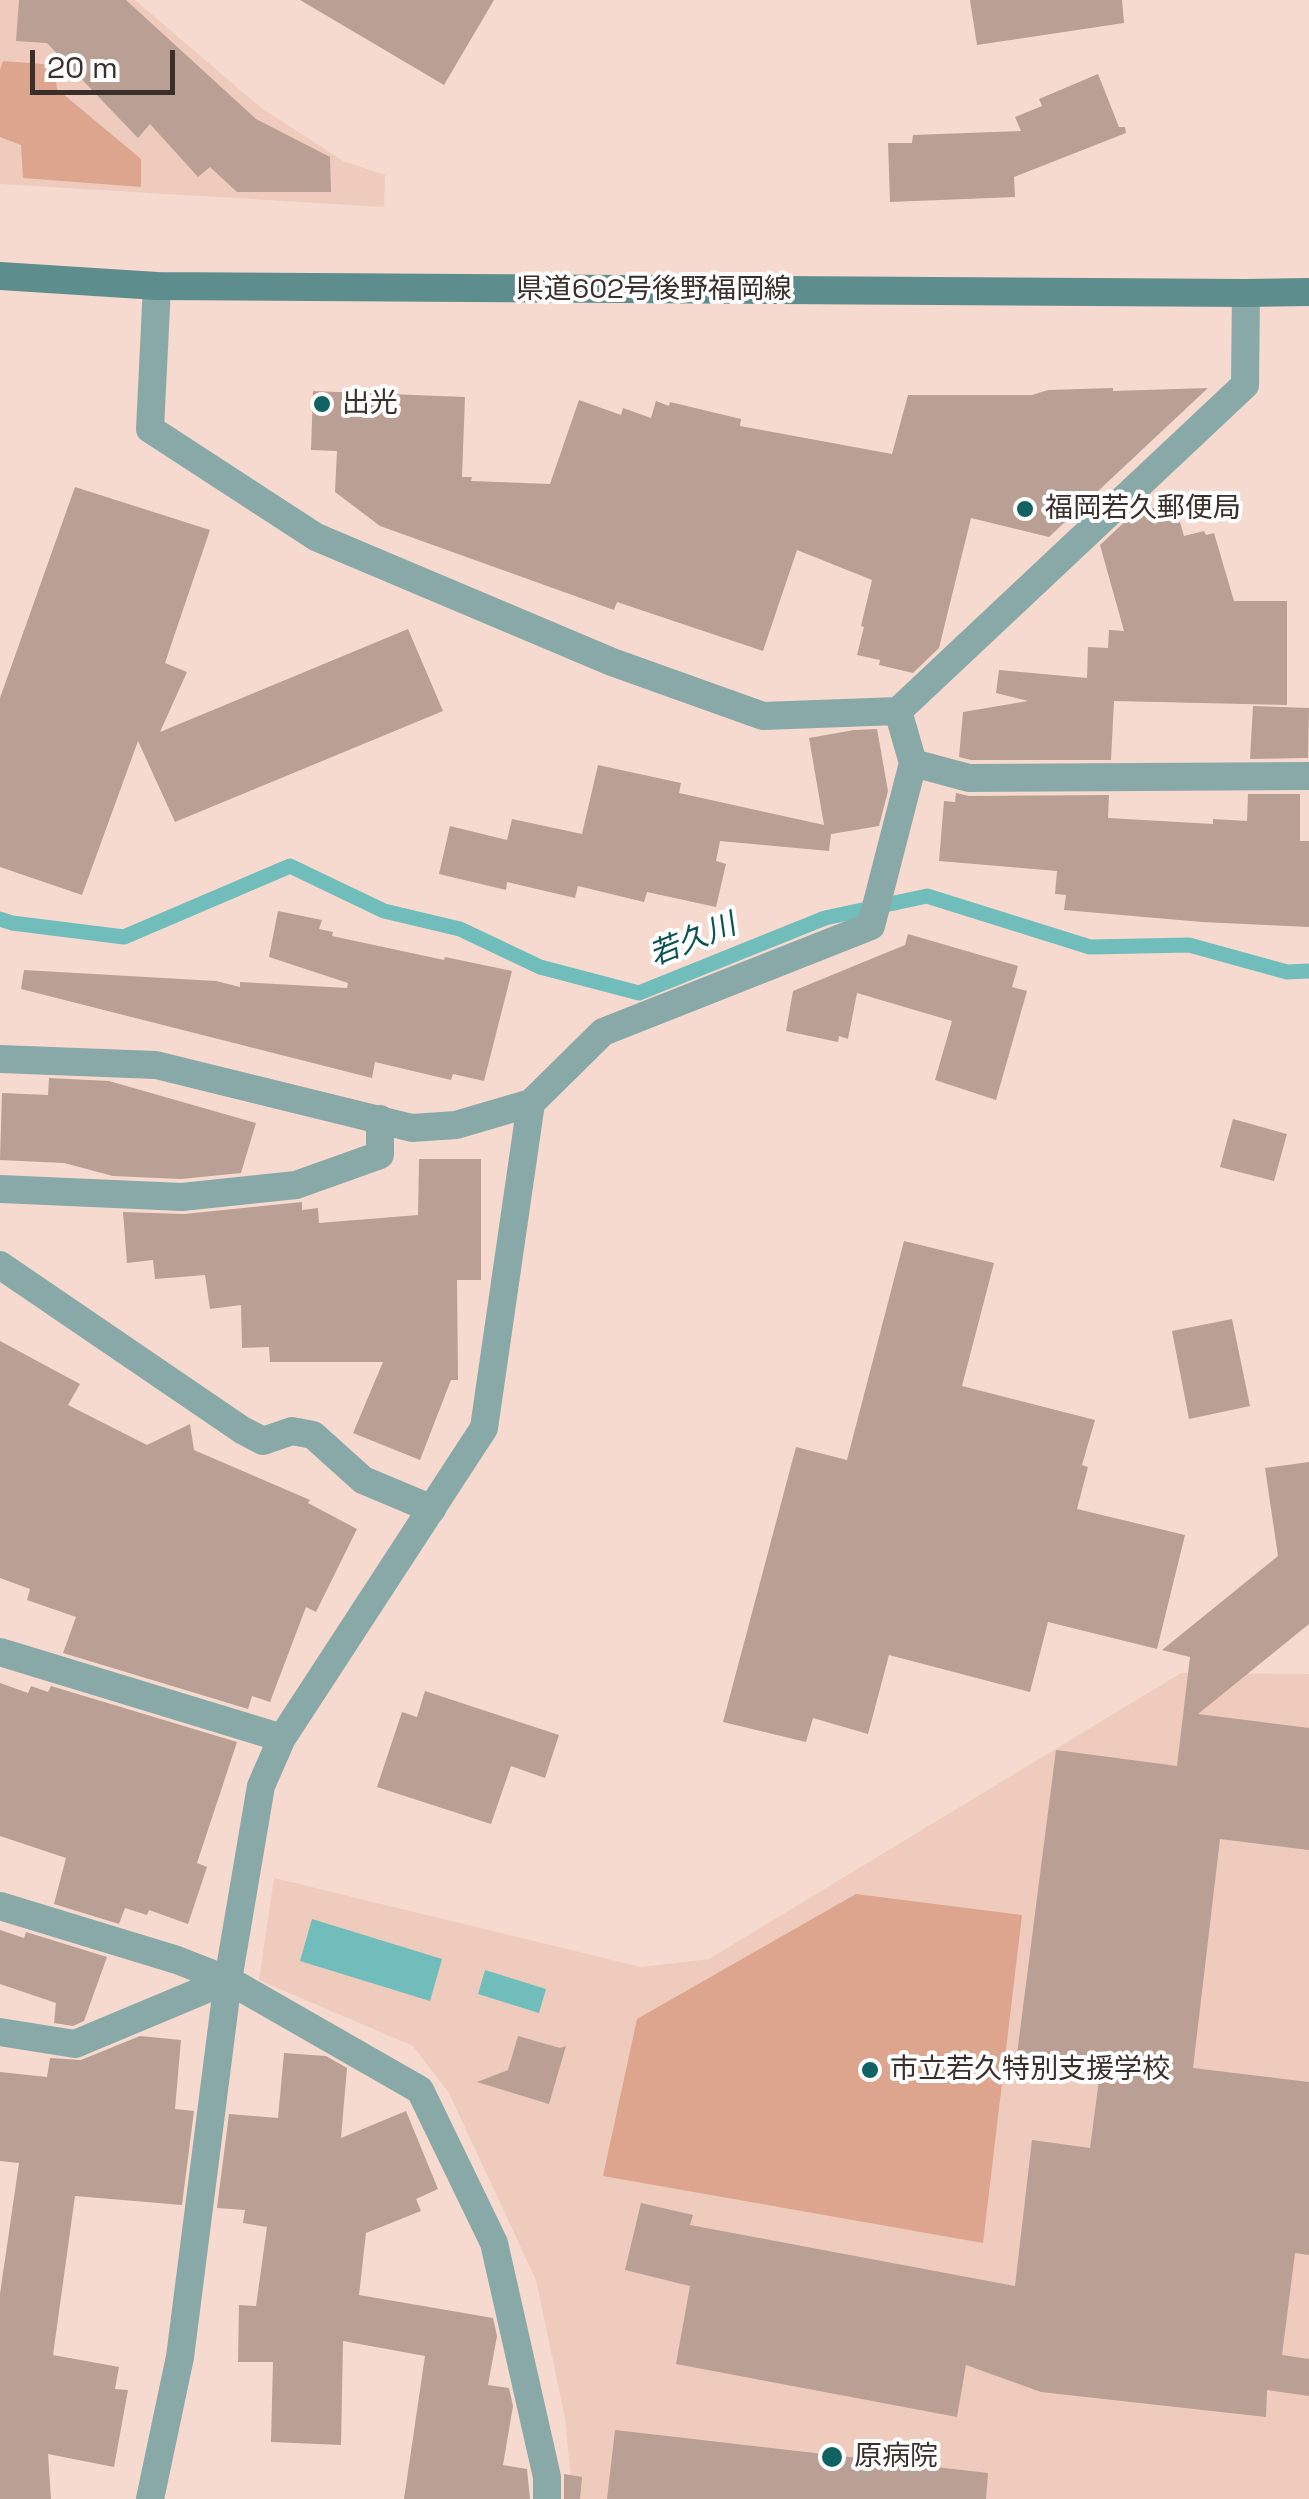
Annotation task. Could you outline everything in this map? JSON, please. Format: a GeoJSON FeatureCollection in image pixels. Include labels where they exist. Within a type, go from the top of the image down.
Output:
{"type":"FeatureCollection","features":[{"type":"Feature","properties":{"kind":"main road","name":"県道602号後野福岡線"},"geometry":{"type":"LineString","coordinates":[[0,276],[157,286],[1309,292]]}},
{"type":"Feature","properties":{"kind":"street"},"geometry":{"type":"LineString","coordinates":[[157,286],[150,429],[316,537],[612,662],[763,716],[898,711],[1245,386],[1246,294]]}},
{"type":"Feature","properties":{"kind":"street"},"geometry":{"type":"LineString","coordinates":[[0,1059],[156,1065],[412,1128],[456,1125],[531,1103],[603,1032],[871,926],[913,764],[898,711]]}},
{"type":"Feature","properties":{"kind":"street"},"geometry":{"type":"LineString","coordinates":[[913,764],[969,778],[1309,776]]}},
{"type":"Feature","properties":{"kind":"street"},"geometry":{"type":"LineString","coordinates":[[150,2499],[180,2356],[228,1980],[261,1786],[282,1738],[484,1428],[531,1103]]}},
{"type":"Feature","properties":{"kind":"street"},"geometry":{"type":"LineString","coordinates":[[0,1188],[182,1197],[296,1185],[380,1156],[380,1119]]}},
{"type":"Feature","properties":{"kind":"street"},"geometry":{"type":"LineString","coordinates":[[0,1264],[242,1430],[263,1441],[292,1431],[313,1436],[363,1480],[432,1509]]}},
{"type":"Feature","properties":{"kind":"street"},"geometry":{"type":"LineString","coordinates":[[0,1652],[282,1738]]}},
{"type":"Feature","properties":{"kind":"street"},"geometry":{"type":"LineString","coordinates":[[0,1906],[177,1960],[228,1980],[420,2090],[494,2244],[548,2477],[547,2499]]}},
{"type":"Feature","properties":{"kind":"street"},"geometry":{"type":"LineString","coordinates":[[0,2032],[75,2044],[228,1980]]}},
{"type":"Feature","properties":{"kind":"shaded area"},"geometry":{"type":"Polygon","coordinates":[[[0,0],[135,0],[260,107],[343,161],[385,175],[384,207],[0,184],[0,0]]]}},
{"type":"Feature","properties":{"kind":"shaded area"},"geometry":{"type":"Polygon","coordinates":[[[3,61],[54,65],[57,89],[141,159],[141,187],[23,178],[21,145],[0,137],[3,61]]]}},
{"type":"Feature","properties":{"kind":"shaded area","name":"市立若久特別支援学校"},"geometry":{"type":"Polygon","coordinates":[[[1181,1673],[1309,1674],[1309,2499],[573,2499],[565,2418],[536,2280],[449,2093],[413,2046],[259,1980],[274,1878],[641,1967],[709,1959],[1181,1673]]]}},
{"type":"Feature","properties":{"kind":"shaded area"},"geometry":{"type":"Polygon","coordinates":[[[856,1894],[1022,1915],[983,2243],[603,2176],[637,2019],[856,1894]]]}},
{"type":"Feature","properties":{"kind":"water"},"geometry":{"type":"Polygon","coordinates":[[[312,1919],[442,1959],[430,2001],[300,1961],[312,1919]]]}},
{"type":"Feature","properties":{"kind":"water"},"geometry":{"type":"Polygon","coordinates":[[[485,1970],[546,1989],[539,2013],[478,1994],[485,1970]]]}},
{"type":"Feature","properties":{"kind":"building"},"geometry":{"type":"Polygon","coordinates":[[[19,0],[126,0],[256,119],[330,157],[331,192],[237,192],[210,167],[198,177],[150,124],[138,138],[47,43],[16,41],[19,0]]]}},
{"type":"Feature","properties":{"kind":"building"},"geometry":{"type":"Polygon","coordinates":[[[300,0],[494,0],[444,85],[300,0]]]}},
{"type":"Feature","properties":{"kind":"building"},"geometry":{"type":"Polygon","coordinates":[[[970,0],[1122,0],[1124,23],[977,45],[970,0]]]}},
{"type":"Feature","properties":{"kind":"building"},"geometry":{"type":"Polygon","coordinates":[[[1098,74],[1119,127],[1125,127],[1126,133],[1014,177],[1015,197],[890,202],[888,143],[912,143],[913,135],[1021,131],[1015,117],[1042,106],[1039,99],[1098,74]]]}},
{"type":"Feature","properties":{"kind":"building"},"geometry":{"type":"Polygon","coordinates":[[[1208,388],[1049,537],[971,518],[939,648],[913,673],[857,655],[872,580],[797,550],[763,651],[617,602],[614,610],[380,526],[335,492],[337,451],[311,450],[313,391],[465,397],[462,477],[472,477],[471,481],[550,484],[579,400],[621,415],[623,408],[651,418],[656,401],[669,406],[670,402],[741,419],[740,426],[892,454],[908,395],[1032,395],[1048,390],[1208,388]]]}},
{"type":"Feature","properties":{"kind":"building"},"geometry":{"type":"Polygon","coordinates":[[[75,487],[210,530],[165,663],[187,672],[160,732],[408,629],[443,711],[175,822],[138,741],[82,895],[0,867],[0,698],[75,487]]]}},
{"type":"Feature","properties":{"kind":"building"},"geometry":{"type":"Polygon","coordinates":[[[1174,502],[1184,536],[1214,533],[1234,601],[1287,601],[1287,705],[1114,701],[1111,760],[959,757],[963,712],[1028,701],[996,693],[999,670],[1087,678],[1088,647],[1108,648],[1109,630],[1124,631],[1100,545],[1133,514],[1174,502]]]}},
{"type":"Feature","properties":{"kind":"building"},"geometry":{"type":"Polygon","coordinates":[[[1253,706],[1309,708],[1308,758],[1250,759],[1253,706]]]}},
{"type":"Feature","properties":{"kind":"building"},"geometry":{"type":"Polygon","coordinates":[[[877,729],[888,791],[879,826],[831,834],[829,851],[720,841],[716,861],[726,864],[716,907],[647,892],[644,902],[578,886],[575,898],[507,882],[506,890],[439,874],[450,826],[507,840],[512,819],[582,834],[598,765],[681,783],[679,793],[824,825],[809,738],[877,729]]]}},
{"type":"Feature","properties":{"kind":"building"},"geometry":{"type":"Polygon","coordinates":[[[956,793],[1109,795],[1108,818],[1213,824],[1213,819],[1247,821],[1248,794],[1300,794],[1300,841],[1309,841],[1309,927],[1064,910],[1066,895],[1055,894],[1057,871],[939,861],[944,801],[955,802],[956,793]]]}},
{"type":"Feature","properties":{"kind":"building"},"geometry":{"type":"Polygon","coordinates":[[[278,911],[322,920],[319,929],[333,932],[332,936],[512,971],[484,1081],[453,1074],[451,1080],[375,1062],[372,1078],[21,989],[24,970],[216,981],[240,987],[240,982],[347,988],[348,983],[269,957],[278,911]]]}},
{"type":"Feature","properties":{"kind":"building"},"geometry":{"type":"Polygon","coordinates":[[[908,934],[1018,966],[1012,987],[1027,991],[996,1100],[935,1080],[952,1021],[857,993],[848,1039],[839,1036],[838,1042],[786,1031],[793,991],[905,945],[908,934]]]}},
{"type":"Feature","properties":{"kind":"building"},"geometry":{"type":"Polygon","coordinates":[[[49,1078],[109,1081],[256,1123],[241,1173],[181,1179],[113,1176],[64,1163],[0,1160],[2,1093],[48,1095],[49,1078]]]}},
{"type":"Feature","properties":{"kind":"building"},"geometry":{"type":"Polygon","coordinates":[[[1233,1119],[1287,1134],[1274,1181],[1220,1167],[1233,1119]]]}},
{"type":"Feature","properties":{"kind":"building"},"geometry":{"type":"Polygon","coordinates":[[[419,1159],[481,1159],[481,1280],[457,1280],[458,1380],[451,1380],[420,1460],[353,1433],[383,1362],[270,1362],[269,1347],[242,1348],[241,1305],[210,1309],[205,1275],[155,1279],[153,1260],[127,1263],[123,1212],[184,1214],[302,1202],[302,1210],[318,1208],[319,1223],[418,1215],[419,1159]]]}},
{"type":"Feature","properties":{"kind":"building"},"geometry":{"type":"Polygon","coordinates":[[[904,1241],[994,1263],[962,1386],[1095,1420],[1082,1465],[1088,1467],[1077,1509],[1185,1535],[1157,1649],[1048,1622],[1030,1692],[889,1655],[868,1734],[813,1718],[806,1742],[723,1722],[796,1447],[847,1460],[904,1241]]]}},
{"type":"Feature","properties":{"kind":"building"},"geometry":{"type":"Polygon","coordinates":[[[1232,1319],[1250,1406],[1189,1419],[1172,1331],[1232,1319]]]}},
{"type":"Feature","properties":{"kind":"building"},"geometry":{"type":"Polygon","coordinates":[[[0,1341],[80,1384],[68,1405],[147,1445],[190,1424],[194,1450],[310,1500],[308,1503],[357,1529],[316,1612],[306,1607],[270,1702],[252,1696],[248,1709],[63,1653],[76,1617],[27,1600],[30,1589],[0,1578],[0,1341]]]}},
{"type":"Feature","properties":{"kind":"building"},"geometry":{"type":"Polygon","coordinates":[[[1309,1462],[1309,1624],[1198,1714],[1309,1728],[1309,1850],[1220,1839],[1193,2068],[1309,2082],[1309,2255],[1295,2253],[1282,2355],[1309,2359],[1309,2396],[1267,2390],[1266,2417],[1041,2392],[966,2365],[957,2417],[676,2364],[690,2286],[625,2270],[641,2203],[693,2215],[690,2225],[1015,2286],[1032,2140],[1090,2148],[1101,2065],[1017,2054],[1056,1750],[1177,1766],[1190,1657],[1162,1650],[1278,1556],[1265,1468],[1309,1462]]]}},
{"type":"Feature","properties":{"kind":"building"},"geometry":{"type":"Polygon","coordinates":[[[0,1683],[28,1693],[31,1686],[48,1692],[51,1686],[237,1742],[197,1863],[207,1867],[188,1924],[149,1910],[147,1915],[125,1908],[119,1924],[54,1904],[66,1858],[0,1836],[0,1683]]]}},
{"type":"Feature","properties":{"kind":"building"},"geometry":{"type":"Polygon","coordinates":[[[425,1691],[559,1735],[545,1778],[511,1766],[491,1824],[377,1787],[402,1712],[417,1717],[425,1691]]]}},
{"type":"Feature","properties":{"kind":"building"},"geometry":{"type":"Polygon","coordinates":[[[0,1930],[24,1938],[26,1932],[107,1957],[84,2021],[73,2026],[54,2023],[56,2003],[0,1984],[0,1930]]]}},
{"type":"Feature","properties":{"kind":"building"},"geometry":{"type":"Polygon","coordinates":[[[140,2036],[181,2040],[175,2109],[194,2111],[182,2205],[75,2196],[53,2355],[119,2367],[115,2389],[128,2390],[114,2467],[48,2454],[51,2499],[0,2499],[0,2294],[19,2163],[0,2161],[0,2072],[47,2077],[50,2058],[81,2060],[140,2036]]]}},
{"type":"Feature","properties":{"kind":"building"},"geometry":{"type":"Polygon","coordinates":[[[518,2036],[560,2048],[566,2046],[549,2104],[477,2082],[508,2070],[518,2036]]]}},
{"type":"Feature","properties":{"kind":"building"},"geometry":{"type":"Polygon","coordinates":[[[284,2053],[326,2056],[347,2068],[341,2138],[406,2111],[438,2189],[416,2199],[421,2211],[366,2233],[359,2295],[493,2318],[497,2336],[488,2385],[509,2388],[513,2406],[503,2465],[527,2469],[530,2499],[404,2499],[425,2356],[343,2341],[341,2445],[271,2442],[273,2362],[238,2362],[239,2305],[256,2306],[267,2227],[243,2223],[245,2210],[217,2208],[229,2114],[278,2118],[284,2053]]]}},
{"type":"Feature","properties":{"kind":"building"},"geometry":{"type":"Polygon","coordinates":[[[615,2430],[988,2473],[986,2499],[607,2499],[615,2430]]]}},
{"type":"Feature","properties":{"kind":"building"},"geometry":{"type":"Polygon","coordinates":[[[564,2474],[582,2477],[580,2499],[564,2499],[564,2474]]]}},
{"type":"Feature","properties":{"kind":"waterway","name":"若久川"},"geometry":{"type":"LineString","coordinates":[[0,919],[124,937],[290,866],[384,911],[460,929],[540,967],[639,993],[825,918],[927,896],[1090,947],[1189,945],[1287,972],[1309,971]]}},
{"type":"Feature","properties":{"kind":"place","name":"出光"},"geometry":{"type":"Point","coordinates":[322,404]}},
{"type":"Feature","properties":{"kind":"place","name":"福岡若久郵便局"},"geometry":{"type":"Point","coordinates":[1025,509]}},
{"type":"Feature","properties":{"kind":"place","name":"市立若久特別支援学校"},"geometry":{"type":"Point","coordinates":[870,2070]}},
{"type":"Feature","properties":{"kind":"place","name":"原病院"},"geometry":{"type":"Point","coordinates":[832,2457]}}]}
